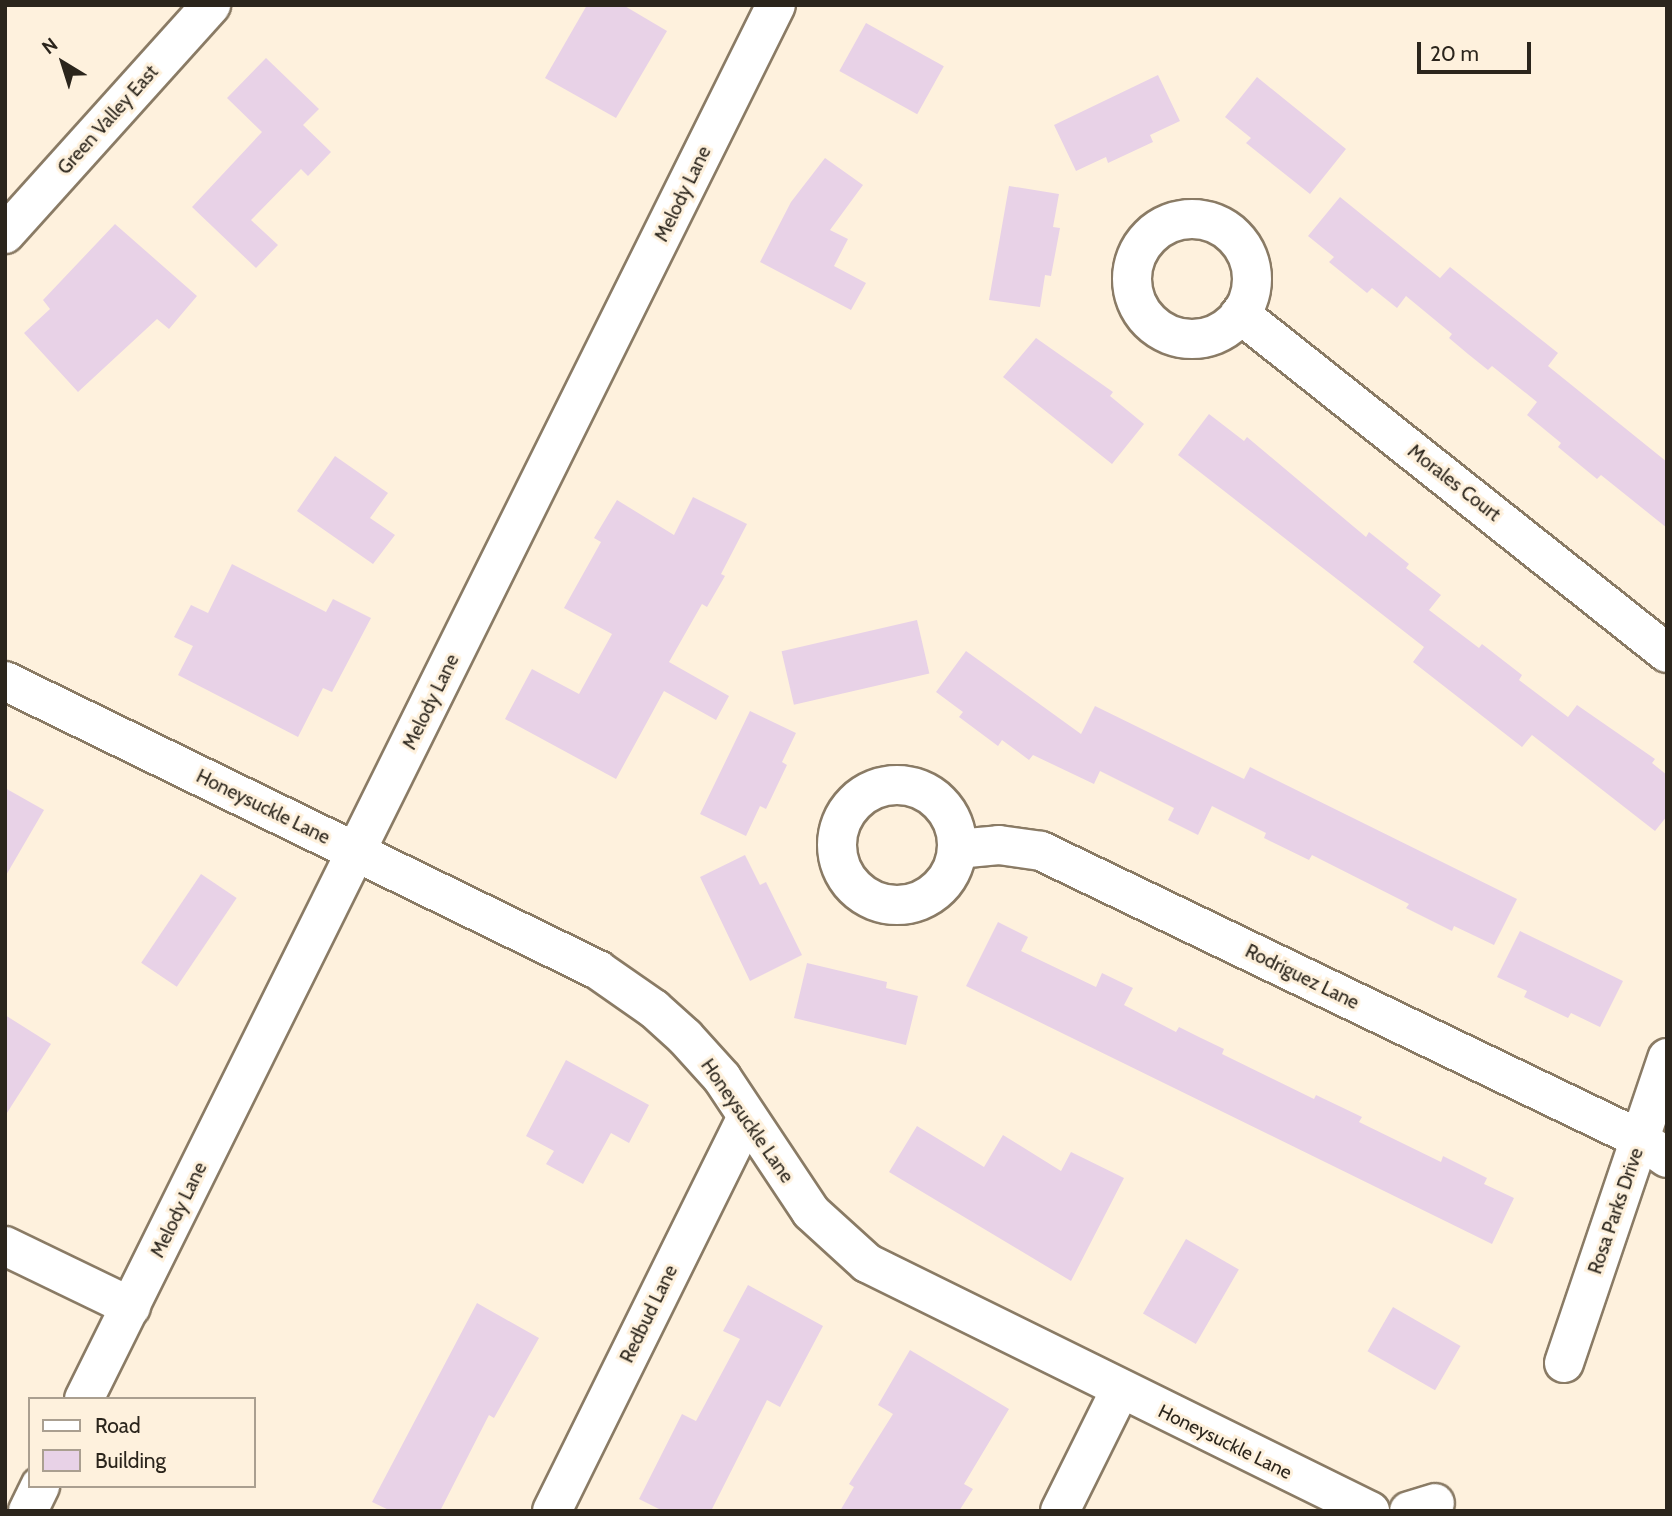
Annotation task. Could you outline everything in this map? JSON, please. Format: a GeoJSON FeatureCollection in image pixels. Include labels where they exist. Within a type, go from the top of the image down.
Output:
{"type":"FeatureCollection","features":[{"type":"Feature","properties":{"kind":"street","name":"Green Valley East"},"geometry":{"type":"LineString","coordinates":[[5,234],[211,5]]}},
{"type":"Feature","properties":{"kind":"street","name":"Melody Lane"},"geometry":{"type":"LineString","coordinates":[[86,1397],[776,5]]}},
{"type":"Feature","properties":{"kind":"street","name":"Morales Court"},"geometry":{"type":"LineString","coordinates":[[1240,314],[1667,653]]}},
{"type":"Feature","properties":{"kind":"street","name":"Honeysuckle Lane"},"geometry":{"type":"LineString","coordinates":[[5,681],[563,951],[628,989],[685,1037],[722,1078],[811,1212],[849,1251],[1120,1390],[1370,1511]]}},
{"type":"Feature","properties":{"kind":"street","name":"Rodriguez Lane"},"geometry":{"type":"LineString","coordinates":[[957,849],[999,845],[1041,851],[1653,1149]]}},
{"type":"Feature","properties":{"kind":"street","name":"Rosa Parks Drive"},"geometry":{"type":"LineString","coordinates":[[1564,1363],[1653,1149],[1667,1058]]}},
{"type":"Feature","properties":{"kind":"street","name":"Redbud Lane"},"geometry":{"type":"LineString","coordinates":[[551,1511],[747,1117]]}},
{"type":"Feature","properties":{"kind":"street"},"geometry":{"type":"LineString","coordinates":[[5,1246],[131,1307]]}},
{"type":"Feature","properties":{"kind":"street"},"geometry":{"type":"LineString","coordinates":[[1060,1511],[1120,1390]]}},
{"type":"Feature","properties":{"kind":"street"},"geometry":{"type":"LineString","coordinates":[[28,1511],[39,1488]]}},
{"type":"Feature","properties":{"kind":"building"},"geometry":{"type":"Polygon","coordinates":[[[587,5],[623,5],[667,31],[616,118],[545,78],[587,5]]]}},
{"type":"Feature","properties":{"kind":"building"},"geometry":{"type":"Polygon","coordinates":[[[866,23],[944,66],[917,114],[839,71],[866,23]]]}},
{"type":"Feature","properties":{"kind":"building"},"geometry":{"type":"Polygon","coordinates":[[[266,58],[319,109],[303,125],[331,152],[308,176],[301,169],[251,220],[278,245],[256,268],[192,207],[262,132],[227,98],[266,58]]]}},
{"type":"Feature","properties":{"kind":"building"},"geometry":{"type":"Polygon","coordinates":[[[1158,75],[1180,121],[1150,135],[1153,142],[1108,163],[1106,157],[1076,171],[1054,125],[1158,75]]]}},
{"type":"Feature","properties":{"kind":"building"},"geometry":{"type":"Polygon","coordinates":[[[1257,77],[1346,149],[1310,194],[1246,143],[1251,138],[1225,117],[1257,77]]]}},
{"type":"Feature","properties":{"kind":"building"},"geometry":{"type":"Polygon","coordinates":[[[825,158],[863,185],[830,230],[848,239],[834,266],[866,283],[851,310],[760,262],[791,202],[825,158]]]}},
{"type":"Feature","properties":{"kind":"building"},"geometry":{"type":"Polygon","coordinates":[[[1009,186],[1059,194],[1053,227],[1060,228],[1051,276],[1045,275],[1040,307],[989,300],[1009,186]]]}},
{"type":"Feature","properties":{"kind":"building"},"geometry":{"type":"Polygon","coordinates":[[[1340,197],[1440,278],[1450,267],[1558,353],[1548,366],[1667,462],[1667,528],[1601,475],[1597,479],[1558,447],[1561,443],[1527,415],[1537,402],[1492,366],[1488,370],[1468,354],[1449,338],[1452,334],[1406,296],[1397,308],[1372,288],[1367,293],[1329,262],[1334,257],[1308,236],[1340,197]]]}},
{"type":"Feature","properties":{"kind":"building"},"geometry":{"type":"Polygon","coordinates":[[[115,224],[197,296],[169,329],[157,319],[78,392],[24,333],[50,309],[43,300],[115,224]]]}},
{"type":"Feature","properties":{"kind":"building"},"geometry":{"type":"Polygon","coordinates":[[[1036,338],[1113,392],[1110,396],[1144,424],[1112,464],[1003,377],[1036,338]]]}},
{"type":"Feature","properties":{"kind":"building"},"geometry":{"type":"Polygon","coordinates":[[[1209,414],[1244,441],[1247,437],[1366,537],[1369,532],[1409,564],[1406,568],[1441,595],[1429,610],[1479,648],[1482,644],[1522,675],[1519,680],[1568,717],[1577,705],[1655,759],[1652,763],[1667,775],[1667,816],[1655,831],[1532,735],[1522,747],[1413,662],[1424,647],[1178,455],[1209,414]]]}},
{"type":"Feature","properties":{"kind":"building"},"geometry":{"type":"Polygon","coordinates":[[[335,456],[388,493],[370,518],[395,535],[373,564],[297,511],[335,456]]]}},
{"type":"Feature","properties":{"kind":"building"},"geometry":{"type":"Polygon","coordinates":[[[693,497],[747,524],[721,574],[725,576],[707,607],[702,604],[669,662],[729,696],[716,720],[664,691],[616,779],[505,719],[532,669],[579,694],[612,634],[564,608],[601,542],[594,538],[617,500],[674,535],[693,497]]]}},
{"type":"Feature","properties":{"kind":"building"},"geometry":{"type":"Polygon","coordinates":[[[232,564],[326,612],[333,599],[371,618],[332,692],[323,688],[298,737],[178,675],[193,646],[174,637],[191,605],[208,613],[232,564]]]}},
{"type":"Feature","properties":{"kind":"building"},"geometry":{"type":"Polygon","coordinates":[[[917,620],[929,674],[794,705],[782,651],[917,620]]]}},
{"type":"Feature","properties":{"kind":"building"},"geometry":{"type":"Polygon","coordinates":[[[966,651],[1081,734],[1095,706],[1244,779],[1250,767],[1517,899],[1494,945],[1454,926],[1452,931],[1406,908],[1409,904],[1312,855],[1309,860],[1264,838],[1266,833],[1212,806],[1198,835],[1168,820],[1174,808],[1100,771],[1094,784],[1033,755],[1029,760],[1002,740],[998,746],[959,717],[963,712],[936,692],[966,651]]]}},
{"type":"Feature","properties":{"kind":"building"},"geometry":{"type":"Polygon","coordinates":[[[750,711],[796,733],[782,762],[787,765],[766,809],[760,806],[746,836],[700,814],[750,711]]]}},
{"type":"Feature","properties":{"kind":"building"},"geometry":{"type":"Polygon","coordinates":[[[5,788],[44,810],[5,877],[5,788]]]}},
{"type":"Feature","properties":{"kind":"building"},"geometry":{"type":"Polygon","coordinates":[[[745,855],[760,885],[766,882],[802,955],[750,981],[700,877],[745,855]]]}},
{"type":"Feature","properties":{"kind":"building"},"geometry":{"type":"Polygon","coordinates":[[[201,874],[237,898],[177,987],[141,963],[201,874]]]}},
{"type":"Feature","properties":{"kind":"building"},"geometry":{"type":"Polygon","coordinates":[[[998,922],[1028,937],[1021,951],[1096,987],[1102,973],[1133,988],[1124,1005],[1176,1032],[1179,1027],[1224,1049],[1222,1054],[1314,1099],[1316,1095],[1362,1117],[1359,1122],[1441,1162],[1443,1156],[1487,1178],[1484,1184],[1514,1198],[1492,1244],[966,986],[998,922]]]}},
{"type":"Feature","properties":{"kind":"building"},"geometry":{"type":"Polygon","coordinates":[[[1520,931],[1623,981],[1600,1027],[1571,1013],[1568,1018],[1524,997],[1527,991],[1497,977],[1520,931]]]}},
{"type":"Feature","properties":{"kind":"building"},"geometry":{"type":"Polygon","coordinates":[[[807,963],[887,982],[886,988],[918,996],[906,1045],[794,1018],[807,963]]]}},
{"type":"Feature","properties":{"kind":"building"},"geometry":{"type":"Polygon","coordinates":[[[5,1015],[51,1044],[5,1116],[5,1015]]]}},
{"type":"Feature","properties":{"kind":"building"},"geometry":{"type":"Polygon","coordinates":[[[566,1060],[649,1105],[629,1143],[611,1133],[583,1184],[546,1164],[554,1151],[526,1136],[566,1060]]]}},
{"type":"Feature","properties":{"kind":"building"},"geometry":{"type":"Polygon","coordinates":[[[917,1126],[984,1167],[1003,1135],[1061,1171],[1071,1152],[1124,1178],[1071,1281],[889,1172],[917,1126]]]}},
{"type":"Feature","properties":{"kind":"building"},"geometry":{"type":"Polygon","coordinates":[[[1186,1239],[1239,1270],[1196,1344],[1143,1313],[1186,1239]]]}},
{"type":"Feature","properties":{"kind":"building"},"geometry":{"type":"Polygon","coordinates":[[[748,1285],[823,1326],[780,1407],[767,1400],[711,1511],[663,1511],[639,1499],[682,1414],[696,1421],[740,1339],[723,1331],[748,1285]]]}},
{"type":"Feature","properties":{"kind":"building"},"geometry":{"type":"Polygon","coordinates":[[[477,1303],[539,1338],[494,1418],[489,1415],[440,1511],[391,1511],[372,1502],[477,1303]]]}},
{"type":"Feature","properties":{"kind":"building"},"geometry":{"type":"Polygon","coordinates":[[[1393,1307],[1461,1346],[1435,1390],[1368,1351],[1393,1307]]]}},
{"type":"Feature","properties":{"kind":"building"},"geometry":{"type":"Polygon","coordinates":[[[910,1350],[1009,1409],[964,1484],[973,1489],[959,1511],[840,1511],[854,1487],[849,1484],[893,1414],[878,1405],[910,1350]]]}}]}
